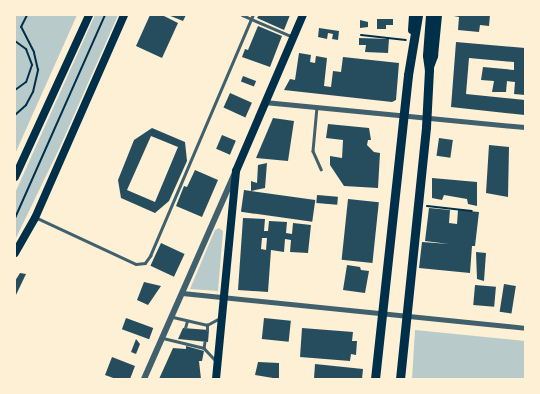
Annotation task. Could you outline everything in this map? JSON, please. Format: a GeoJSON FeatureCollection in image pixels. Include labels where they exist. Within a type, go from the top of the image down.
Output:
{"type":"FeatureCollection","features":[{"type":"Feature","properties":{"kind":"main road"},"geometry":{"type":"LineString","coordinates":[[15,177],[89,15]]}},
{"type":"Feature","properties":{"kind":"main road"},"geometry":{"type":"LineString","coordinates":[[15,253],[35,218],[124,15]]}},
{"type":"Feature","properties":{"kind":"main road"},"geometry":{"type":"LineString","coordinates":[[216,379],[236,171],[264,102],[303,15]]}},
{"type":"Feature","properties":{"kind":"main road"},"geometry":{"type":"LineString","coordinates":[[376,379],[381,313],[413,15]]}},
{"type":"Feature","properties":{"kind":"main road"},"geometry":{"type":"LineString","coordinates":[[408,75],[418,15]]}},
{"type":"Feature","properties":{"kind":"main road"},"geometry":{"type":"LineString","coordinates":[[400,379],[427,118],[429,70],[427,55],[430,15]]}},
{"type":"Feature","properties":{"kind":"main road"},"geometry":{"type":"LineString","coordinates":[[429,70],[434,56],[438,15]]}},
{"type":"Feature","properties":{"kind":"street"},"geometry":{"type":"LineString","coordinates":[[264,102],[525,127]]}},
{"type":"Feature","properties":{"kind":"street"},"geometry":{"type":"LineString","coordinates":[[144,379],[236,171]]}},
{"type":"Feature","properties":{"kind":"street"},"geometry":{"type":"LineString","coordinates":[[182,293],[525,328]]}},
{"type":"Feature","properties":{"kind":"lane"},"geometry":{"type":"LineString","coordinates":[[242,15],[293,37]]}},
{"type":"Feature","properties":{"kind":"lane"},"geometry":{"type":"LineString","coordinates":[[35,218],[136,264],[145,263],[150,256],[253,15]]}},
{"type":"Feature","properties":{"kind":"lane"},"geometry":{"type":"LineString","coordinates":[[316,107],[313,151],[321,169]]}},
{"type":"Feature","properties":{"kind":"lane"},"geometry":{"type":"LineString","coordinates":[[172,316],[207,325],[222,317]]}},
{"type":"Feature","properties":{"kind":"lane"},"geometry":{"type":"LineString","coordinates":[[185,328],[187,321]]}},
{"type":"Feature","properties":{"kind":"lane"},"geometry":{"type":"LineString","coordinates":[[207,325],[207,330]]}},
{"type":"Feature","properties":{"kind":"lane"},"geometry":{"type":"LineString","coordinates":[[162,338],[204,348],[217,362]]}},
{"type":"Feature","properties":{"kind":"lane"},"geometry":{"type":"LineString","coordinates":[[204,348],[205,342]]}},
{"type":"Feature","properties":{"kind":"path"},"geometry":{"type":"LineString","coordinates":[[15,115],[26,104],[33,92],[38,70],[34,52],[21,27],[27,15]]}},
{"type":"Feature","properties":{"kind":"path"},"geometry":{"type":"LineString","coordinates":[[15,218],[105,15]]}},
{"type":"Feature","properties":{"kind":"path"},"geometry":{"type":"LineString","coordinates":[[361,35],[411,40]]}},
{"type":"Feature","properties":{"kind":"path"},"geometry":{"type":"LineString","coordinates":[[15,41],[26,49],[32,65],[26,82],[15,90]]}},
{"type":"Feature","properties":{"kind":"path"},"geometry":{"type":"LineString","coordinates":[[418,206],[472,211]]}},
{"type":"Feature","properties":{"kind":"shaded area"},"geometry":{"type":"Polygon","coordinates":[[[15,15],[77,15],[15,154],[15,15]]]}},
{"type":"Feature","properties":{"kind":"shaded area"},"geometry":{"type":"Polygon","coordinates":[[[95,15],[118,15],[59,149],[15,240],[15,193],[95,15]]]}},
{"type":"Feature","properties":{"kind":"shaded area"},"geometry":{"type":"Polygon","coordinates":[[[219,228],[223,231],[218,291],[190,289],[215,230],[219,228]]]}},
{"type":"Feature","properties":{"kind":"shaded area"},"geometry":{"type":"Polygon","coordinates":[[[415,330],[525,341],[525,379],[412,379],[415,330]]]}},
{"type":"Feature","properties":{"kind":"building"},"geometry":{"type":"Polygon","coordinates":[[[150,15],[162,15],[178,23],[162,58],[136,46],[150,15]]]}},
{"type":"Feature","properties":{"kind":"building"},"geometry":{"type":"Polygon","coordinates":[[[168,15],[186,15],[183,21],[168,15]]]}},
{"type":"Feature","properties":{"kind":"building"},"geometry":{"type":"Polygon","coordinates":[[[259,15],[290,15],[284,30],[257,18],[259,15]]]}},
{"type":"Feature","properties":{"kind":"building"},"geometry":{"type":"Polygon","coordinates":[[[448,15],[490,15],[489,26],[480,25],[479,32],[458,30],[459,17],[448,15]]]}},
{"type":"Feature","properties":{"kind":"building"},"geometry":{"type":"Polygon","coordinates":[[[377,19],[393,19],[393,25],[386,25],[386,29],[377,29],[377,19]]]}},
{"type":"Feature","properties":{"kind":"building"},"geometry":{"type":"Polygon","coordinates":[[[360,20],[368,22],[368,27],[360,28],[360,20]]]}},
{"type":"Feature","properties":{"kind":"building"},"geometry":{"type":"Polygon","coordinates":[[[258,26],[282,36],[270,67],[242,57],[245,49],[248,50],[258,26]]]}},
{"type":"Feature","properties":{"kind":"building"},"geometry":{"type":"Polygon","coordinates":[[[319,28],[339,31],[338,40],[332,39],[333,34],[328,33],[327,39],[318,37],[319,28]]]}},
{"type":"Feature","properties":{"kind":"building"},"geometry":{"type":"Polygon","coordinates":[[[359,38],[389,39],[388,53],[365,52],[366,45],[359,45],[359,38]]]}},
{"type":"Feature","properties":{"kind":"building"},"geometry":{"type":"Polygon","coordinates":[[[456,42],[525,48],[525,95],[514,94],[515,82],[507,81],[506,92],[492,92],[494,81],[481,80],[483,67],[514,70],[514,62],[469,58],[466,94],[525,100],[525,115],[451,107],[456,42]]]}},
{"type":"Feature","properties":{"kind":"building"},"geometry":{"type":"Polygon","coordinates":[[[299,53],[311,55],[310,62],[315,63],[316,56],[327,58],[324,86],[331,87],[333,71],[341,72],[343,57],[399,63],[396,100],[392,102],[284,90],[290,79],[295,80],[299,53]]]}},
{"type":"Feature","properties":{"kind":"building"},"geometry":{"type":"Polygon","coordinates":[[[243,76],[256,81],[254,87],[241,82],[243,76]]]}},
{"type":"Feature","properties":{"kind":"building"},"geometry":{"type":"Polygon","coordinates":[[[230,93],[252,103],[245,117],[223,108],[230,93]]]}},
{"type":"Feature","properties":{"kind":"building"},"geometry":{"type":"Polygon","coordinates":[[[273,118],[294,121],[288,161],[256,158],[273,118]]]}},
{"type":"Feature","properties":{"kind":"building"},"geometry":{"type":"Polygon","coordinates":[[[328,124],[369,128],[371,140],[368,140],[367,145],[374,152],[380,153],[378,188],[344,186],[330,165],[330,156],[342,158],[343,140],[326,138],[328,124]]]}},
{"type":"Feature","properties":{"kind":"building"},"geometry":{"type":"Polygon","coordinates":[[[152,128],[185,142],[187,161],[169,201],[155,213],[121,198],[118,180],[134,140],[152,128]],[[151,136],[127,190],[155,202],[178,147],[151,136]]]}},
{"type":"Feature","properties":{"kind":"building"},"geometry":{"type":"Polygon","coordinates":[[[222,135],[236,141],[230,155],[216,149],[222,135]]]}},
{"type":"Feature","properties":{"kind":"building"},"geometry":{"type":"Polygon","coordinates":[[[439,138],[453,140],[450,158],[436,156],[439,138]]]}},
{"type":"Feature","properties":{"kind":"building"},"geometry":{"type":"Polygon","coordinates":[[[489,145],[509,147],[508,197],[486,193],[489,145]]]}},
{"type":"Feature","properties":{"kind":"building"},"geometry":{"type":"Polygon","coordinates":[[[267,163],[265,188],[251,191],[251,181],[257,183],[258,165],[267,163]]]}},
{"type":"Feature","properties":{"kind":"building"},"geometry":{"type":"Polygon","coordinates":[[[195,170],[218,180],[202,217],[176,206],[184,186],[187,187],[195,170]]]}},
{"type":"Feature","properties":{"kind":"building"},"geometry":{"type":"Polygon","coordinates":[[[432,178],[477,182],[477,206],[468,204],[467,199],[444,195],[442,200],[432,198],[432,178]]]}},
{"type":"Feature","properties":{"kind":"building"},"geometry":{"type":"Polygon","coordinates":[[[244,190],[315,200],[312,222],[241,212],[244,190]]]}},
{"type":"Feature","properties":{"kind":"building"},"geometry":{"type":"Polygon","coordinates":[[[317,195],[338,197],[337,205],[316,203],[317,195]]]}},
{"type":"Feature","properties":{"kind":"building"},"geometry":{"type":"Polygon","coordinates":[[[348,199],[379,202],[372,263],[342,260],[348,199]]]}},
{"type":"Feature","properties":{"kind":"building"},"geometry":{"type":"Polygon","coordinates":[[[429,208],[450,210],[449,223],[457,224],[458,210],[479,212],[475,246],[472,246],[470,273],[419,268],[422,242],[449,244],[425,241],[429,208]]]}},
{"type":"Feature","properties":{"kind":"building"},"geometry":{"type":"Polygon","coordinates":[[[243,218],[265,219],[264,231],[268,231],[269,221],[287,222],[286,233],[292,234],[293,223],[311,225],[308,253],[290,252],[291,240],[285,239],[284,252],[271,250],[268,292],[238,290],[243,218]],[[262,238],[261,249],[266,250],[267,238],[262,238]]]}},
{"type":"Feature","properties":{"kind":"building"},"geometry":{"type":"Polygon","coordinates":[[[161,243],[185,254],[174,277],[150,266],[161,243]]]}},
{"type":"Feature","properties":{"kind":"building"},"geometry":{"type":"Polygon","coordinates":[[[476,252],[486,253],[484,281],[477,279],[476,252]]]}},
{"type":"Feature","properties":{"kind":"building"},"geometry":{"type":"Polygon","coordinates":[[[347,265],[369,271],[365,293],[343,290],[347,265]]]}},
{"type":"Feature","properties":{"kind":"building"},"geometry":{"type":"Polygon","coordinates":[[[20,273],[26,274],[15,297],[15,281],[20,273]]]}},
{"type":"Feature","properties":{"kind":"building"},"geometry":{"type":"Polygon","coordinates":[[[144,282],[161,286],[148,305],[137,300],[144,282]]]}},
{"type":"Feature","properties":{"kind":"building"},"geometry":{"type":"Polygon","coordinates":[[[504,284],[516,286],[511,314],[500,312],[504,284]]]}},
{"type":"Feature","properties":{"kind":"building"},"geometry":{"type":"Polygon","coordinates":[[[475,285],[496,287],[494,307],[473,305],[475,285]]]}},
{"type":"Feature","properties":{"kind":"building"},"geometry":{"type":"Polygon","coordinates":[[[126,318],[153,328],[149,339],[122,329],[126,318]]]}},
{"type":"Feature","properties":{"kind":"building"},"geometry":{"type":"Polygon","coordinates":[[[264,318],[291,321],[289,342],[262,339],[264,318]]]}},
{"type":"Feature","properties":{"kind":"building"},"geometry":{"type":"Polygon","coordinates":[[[183,328],[209,330],[208,342],[178,339],[183,328]]]}},
{"type":"Feature","properties":{"kind":"building"},"geometry":{"type":"Polygon","coordinates":[[[302,328],[353,332],[352,341],[357,341],[356,355],[351,354],[350,361],[300,357],[302,328]]]}},
{"type":"Feature","properties":{"kind":"building"},"geometry":{"type":"Polygon","coordinates":[[[136,339],[140,344],[136,354],[131,352],[136,339]]]}},
{"type":"Feature","properties":{"kind":"building"},"geometry":{"type":"Polygon","coordinates":[[[186,346],[204,351],[202,361],[199,361],[201,379],[159,379],[173,348],[186,349],[186,346]]]}},
{"type":"Feature","properties":{"kind":"building"},"geometry":{"type":"Polygon","coordinates":[[[112,357],[135,366],[130,379],[116,379],[105,375],[112,357]]]}},
{"type":"Feature","properties":{"kind":"building"},"geometry":{"type":"Polygon","coordinates":[[[258,362],[279,363],[279,379],[255,375],[258,362]]]}},
{"type":"Feature","properties":{"kind":"building"},"geometry":{"type":"Polygon","coordinates":[[[315,364],[363,369],[362,379],[314,379],[315,364]]]}}]}
